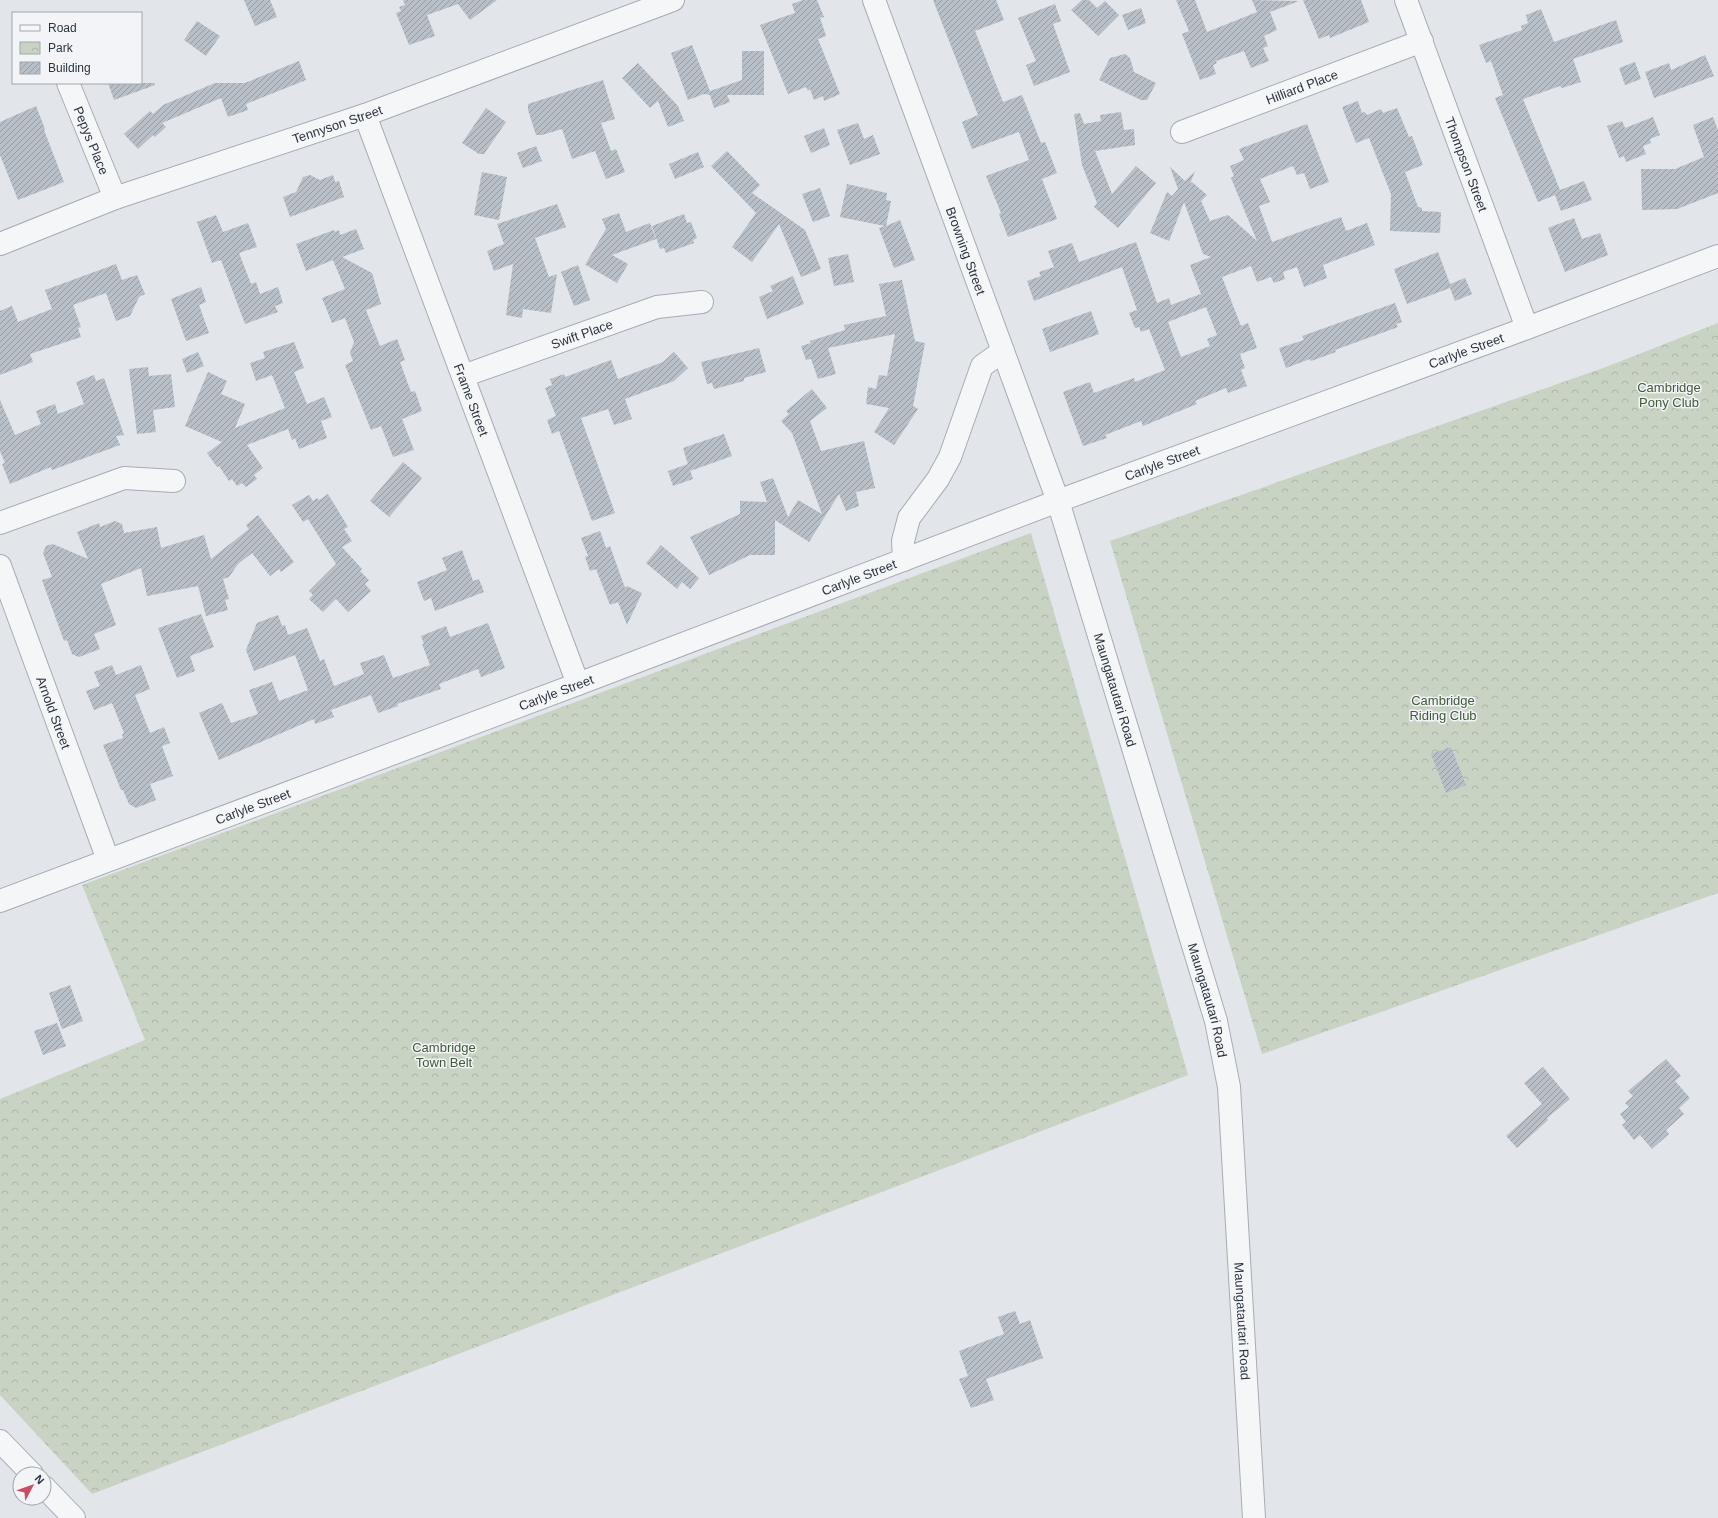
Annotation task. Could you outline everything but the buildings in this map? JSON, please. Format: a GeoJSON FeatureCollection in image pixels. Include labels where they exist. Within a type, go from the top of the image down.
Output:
{"type":"FeatureCollection","features":[{"type":"Feature","properties":{"kind":"street","name":"Tennyson Street"},"geometry":{"type":"LineString","coordinates":[[0,244],[115,198],[366,115],[673,0]]}},
{"type":"Feature","properties":{"kind":"street","name":"Browning Street"},"geometry":{"type":"LineString","coordinates":[[874,0],[1058,501]]}},
{"type":"Feature","properties":{"kind":"street","name":"Thompson Street"},"geometry":{"type":"LineString","coordinates":[[1406,0],[1527,328]]}},
{"type":"Feature","properties":{"kind":"street","name":"Hilliard Place"},"geometry":{"type":"LineString","coordinates":[[1182,132],[1422,41]]}},
{"type":"Feature","properties":{"kind":"street","name":"Pepys Place"},"geometry":{"type":"LineString","coordinates":[[68,84],[115,198]]}},
{"type":"Feature","properties":{"kind":"street","name":"Frame Street"},"geometry":{"type":"LineString","coordinates":[[366,115],[578,684]]}},
{"type":"Feature","properties":{"kind":"street","name":"Carlyle Street"},"geometry":{"type":"LineString","coordinates":[[0,901],[578,684],[1058,501],[1718,256]]}},
{"type":"Feature","properties":{"kind":"street","name":"Swift Place"},"geometry":{"type":"LineString","coordinates":[[463,376],[657,307],[702,302]]}},
{"type":"Feature","properties":{"kind":"street"},"geometry":{"type":"LineString","coordinates":[[904,560],[903,541],[909,518],[938,479],[950,457],[982,366],[1003,351]]}},
{"type":"Feature","properties":{"kind":"street"},"geometry":{"type":"LineString","coordinates":[[0,523],[124,478],[174,481]]}},
{"type":"Feature","properties":{"kind":"street","name":"Maungatautari Road"},"geometry":{"type":"LineString","coordinates":[[1058,501],[1216,1021],[1227,1080],[1233,1142],[1254,1518]]}},
{"type":"Feature","properties":{"kind":"street","name":"Arnold Street"},"geometry":{"type":"LineString","coordinates":[[0,566],[108,860]]}},
{"type":"Feature","properties":{"kind":"street"},"geometry":{"type":"LineString","coordinates":[[0,1441],[24,1466]]}},
{"type":"Feature","properties":{"kind":"street"},"geometry":{"type":"LineString","coordinates":[[52,1495],[74,1518]]}},
{"type":"Feature","properties":{"kind":"green space","name":"Cambridge Riding Club"},"geometry":{"type":"Polygon","coordinates":[[[1718,323],[1718,893],[1262,1054],[1110,541],[1606,367],[1718,323]]]}},
{"type":"Feature","properties":{"kind":"green space","name":"Cambridge Town Belt"},"geometry":{"type":"Polygon","coordinates":[[[1031,533],[1188,1075],[92,1494],[0,1395],[0,1099],[145,1040],[82,885],[1031,533]]]}},
{"type":"Feature","properties":{"kind":"park label","name":"Cambridge Pony Club"},"geometry":{"type":"Point","coordinates":[1669,394]}}]}
